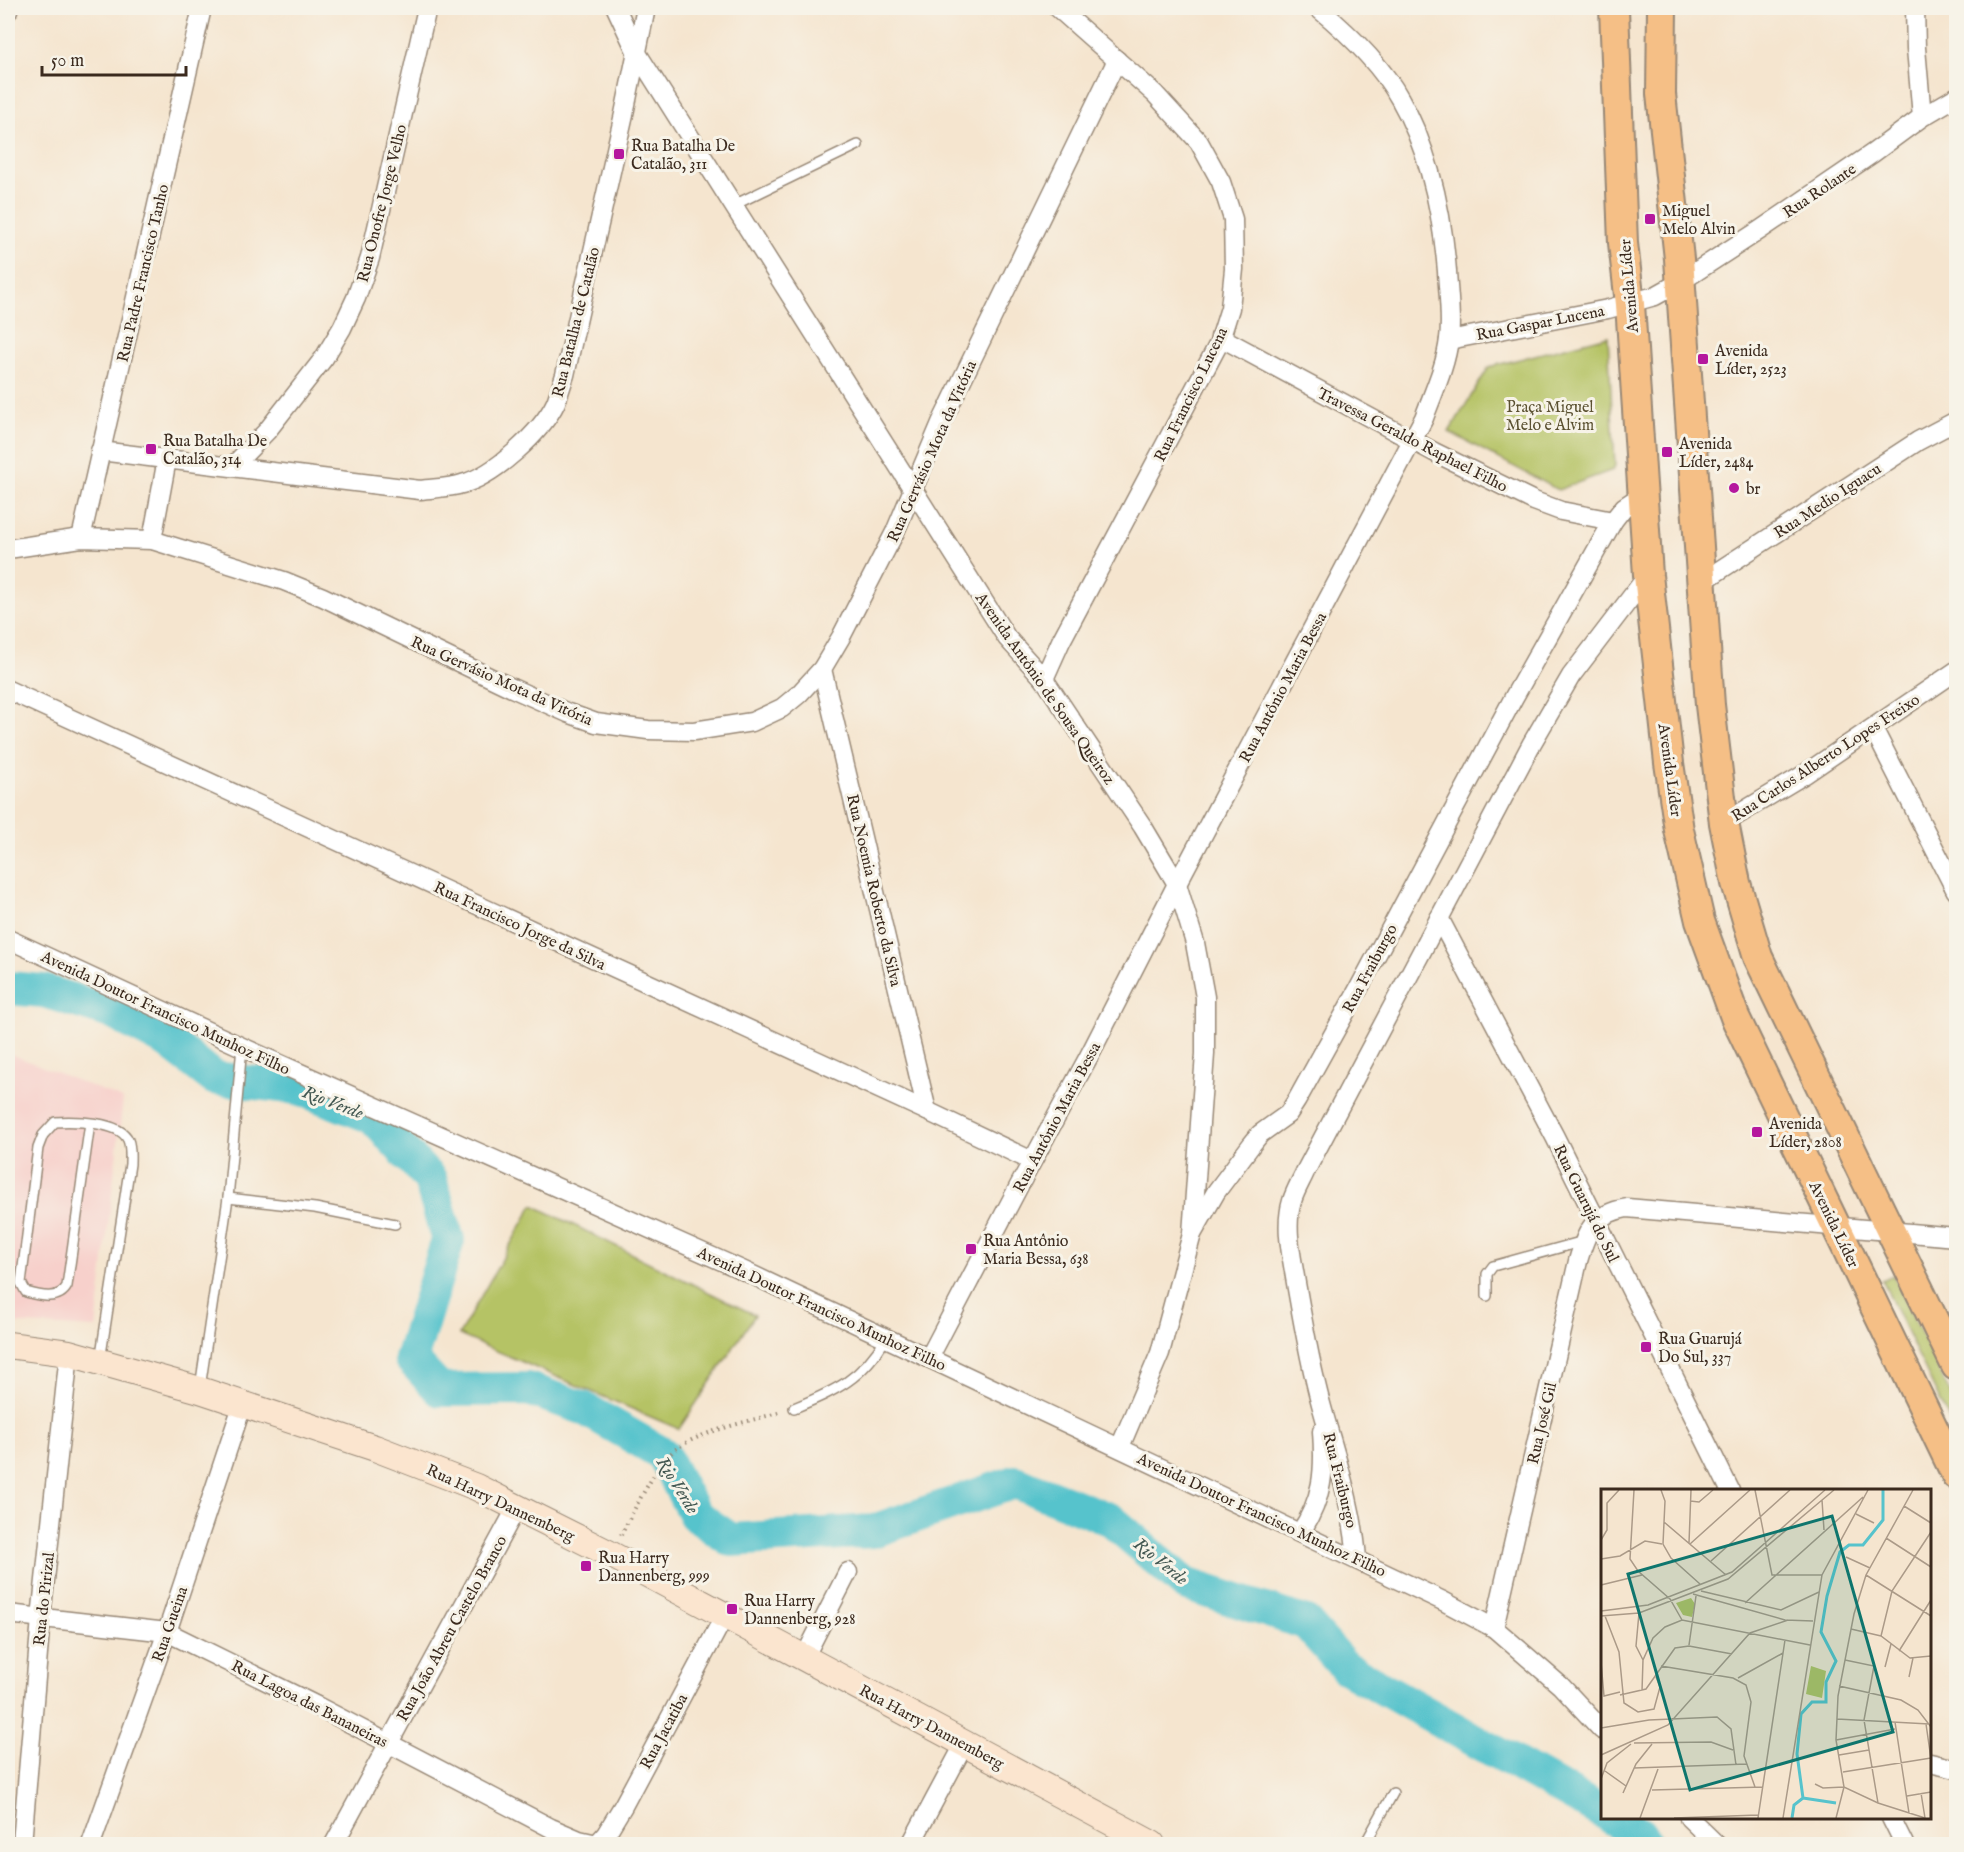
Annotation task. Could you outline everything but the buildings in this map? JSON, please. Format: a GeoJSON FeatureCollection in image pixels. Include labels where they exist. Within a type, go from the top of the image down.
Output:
{"type":"FeatureCollection","features":[{"type":"Feature","properties":{"kind":"main road","name":"Avenida Líder"},"geometry":{"type":"LineString","coordinates":[[1614,8],[1622,216],[1648,575],[1669,764],[1680,830],[1700,921],[1735,1017],[1956,1475]]}},
{"type":"Feature","properties":{"kind":"main road"},"geometry":{"type":"LineString","coordinates":[[1662,8],[1661,94],[1680,282],[1710,705],[1724,823],[1736,883],[1758,957],[1956,1365]]}},
{"type":"Feature","properties":{"kind":"main road","name":"Rua Harry Dannemberg"},"geometry":{"type":"LineString","coordinates":[[8,1345],[69,1353],[243,1403],[432,1469],[476,1487],[610,1554],[1152,1845]]}},
{"type":"Feature","properties":{"kind":"street","name":"Rua Padre Francisco Tanho"},"geometry":{"type":"LineString","coordinates":[[81,538],[99,451],[146,261],[202,8]]}},
{"type":"Feature","properties":{"kind":"street","name":"Rua Onofre Jorge Velho"},"geometry":{"type":"LineString","coordinates":[[233,466],[267,430],[324,358],[356,298],[370,258],[427,8]]}},
{"type":"Feature","properties":{"kind":"street","name":"Avenida Antônio de Sousa Queiroz"},"geometry":{"type":"LineString","coordinates":[[616,8],[637,53],[1007,638],[1044,679],[1143,826],[1177,884],[1195,943],[1205,998],[1205,1054],[1192,1234]]}},
{"type":"Feature","properties":{"kind":"street","name":"Rua Batalha de Catalão"},"geometry":{"type":"LineString","coordinates":[[99,451],[420,490],[462,484],[481,476],[503,462],[534,433],[555,404],[565,375],[646,8]]}},
{"type":"Feature","properties":{"kind":"street","name":"Rua Francisco Lucena"},"geometry":{"type":"LineString","coordinates":[[1044,679],[1061,641],[1220,337],[1230,308],[1234,270],[1233,219],[1221,182],[1199,142],[1155,94],[1058,8]]}},
{"type":"Feature","properties":{"kind":"street","name":"Rua Antônio Maria Bessa"},"geometry":{"type":"LineString","coordinates":[[929,1358],[1424,418],[1440,376],[1449,340],[1444,244],[1433,184],[1421,142],[1400,98],[1366,52],[1318,8]]}},
{"type":"Feature","properties":{"kind":"street"},"geometry":{"type":"LineString","coordinates":[[1916,8],[1916,48],[1922,117]]}},
{"type":"Feature","properties":{"kind":"street","name":"Rua Gervásio Mota da Vitória"},"geometry":{"type":"LineString","coordinates":[[8,549],[81,538],[152,540],[244,568],[313,593],[531,696],[596,723],[648,730],[694,731],[752,722],[782,708],[800,694],[822,669],[872,579],[895,532],[941,423],[1117,60]]}},
{"type":"Feature","properties":{"kind":"street","name":"Rua Rolante"},"geometry":{"type":"LineString","coordinates":[[1630,304],[1655,296],[1680,282],[1873,153],[1922,117],[1956,97]]}},
{"type":"Feature","properties":{"kind":"street","name":"Rua Gaspar Lucena"},"geometry":{"type":"LineString","coordinates":[[1449,340],[1630,304]]}},
{"type":"Feature","properties":{"kind":"street","name":"Travessa Geraldo Raphael Filho"},"geometry":{"type":"LineString","coordinates":[[1220,337],[1412,440],[1534,501],[1561,511],[1613,521]]}},
{"type":"Feature","properties":{"kind":"street","name":"Rua Medio Iguacu"},"geometry":{"type":"LineString","coordinates":[[1701,583],[1918,441],[1956,421]]}},
{"type":"Feature","properties":{"kind":"street"},"geometry":{"type":"LineString","coordinates":[[152,540],[167,459]]}},
{"type":"Feature","properties":{"kind":"street","name":"Rua Fraiburgo"},"geometry":{"type":"LineString","coordinates":[[1120,1447],[1160,1353],[1192,1234],[1216,1192],[1252,1144],[1260,1134],[1288,1114],[1297,1100],[1514,697],[1613,521],[1624,507],[1642,495]]}},
{"type":"Feature","properties":{"kind":"street","name":"Rua Fraiburgo"},"geometry":{"type":"LineString","coordinates":[[1357,1559],[1353,1526],[1335,1448],[1320,1402],[1290,1244],[1289,1223],[1292,1201],[1532,742],[1571,676],[1648,575]]}},
{"type":"Feature","properties":{"kind":"street","name":"Rua Noemia Roberto da Silva"},"geometry":{"type":"LineString","coordinates":[[822,669],[927,1111]]}},
{"type":"Feature","properties":{"kind":"street","name":"Rua Carlos Alberto Lopes Freixo"},"geometry":{"type":"LineString","coordinates":[[1724,823],[1805,774],[1956,671]]}},
{"type":"Feature","properties":{"kind":"street","name":"Rua Francisco Jorge da Silva"},"geometry":{"type":"LineString","coordinates":[[8,690],[1032,1161]]}},
{"type":"Feature","properties":{"kind":"street"},"geometry":{"type":"LineString","coordinates":[[1873,728],[1956,891]]}},
{"type":"Feature","properties":{"kind":"street","name":"Rua Guarujá do Sul"},"geometry":{"type":"LineString","coordinates":[[1439,918],[1555,1137],[1729,1489]]}},
{"type":"Feature","properties":{"kind":"street","name":"Avenida Doutor Francisco Munhoz Filho"},"geometry":{"type":"LineString","coordinates":[[8,939],[242,1047],[742,1270],[1443,1601],[1494,1628],[1561,1686],[1601,1725]]}},
{"type":"Feature","properties":{"kind":"street"},"geometry":{"type":"LineString","coordinates":[[1596,1220],[1611,1211],[1627,1208],[1956,1237]]}},
{"type":"Feature","properties":{"kind":"street","name":"Rua José Gil"},"geometry":{"type":"LineString","coordinates":[[1494,1628],[1584,1241],[1596,1220]]}},
{"type":"Feature","properties":{"kind":"street","name":"Rua do Pirizal"},"geometry":{"type":"LineString","coordinates":[[22,1845],[41,1618],[69,1353]]}},
{"type":"Feature","properties":{"kind":"street","name":"Rua Fraiburgo"},"geometry":{"type":"LineString","coordinates":[[1300,1533],[1311,1517],[1323,1475],[1320,1402]]}},
{"type":"Feature","properties":{"kind":"street","name":"Rua Gueina"},"geometry":{"type":"LineString","coordinates":[[92,1845],[167,1632],[243,1403]]}},
{"type":"Feature","properties":{"kind":"street","name":"Rua João Abreu Castelo Branco"},"geometry":{"type":"LineString","coordinates":[[334,1845],[517,1507]]}},
{"type":"Feature","properties":{"kind":"street"},"geometry":{"type":"LineString","coordinates":[[804,1658],[848,1572]]}},
{"type":"Feature","properties":{"kind":"street","name":"Rua Lagoa das Bananeiras"},"geometry":{"type":"LineString","coordinates":[[8,1614],[167,1632],[551,1828],[579,1840],[597,1844]]}},
{"type":"Feature","properties":{"kind":"street","name":"Rua Jacatiba"},"geometry":{"type":"LineString","coordinates":[[597,1844],[613,1823],[725,1615]]}},
{"type":"Feature","properties":{"kind":"street"},"geometry":{"type":"LineString","coordinates":[[910,1845],[965,1743]]}},
{"type":"Feature","properties":{"kind":"street"},"geometry":{"type":"LineString","coordinates":[[1931,1763],[1956,1769]]}},
{"type":"Feature","properties":{"kind":"street"},"geometry":{"type":"LineString","coordinates":[[1690,1819],[1716,1845]]}},
{"type":"Feature","properties":{"kind":"street"},"geometry":{"type":"LineString","coordinates":[[1891,1819],[1904,1845]]}},
{"type":"Feature","properties":{"kind":"lane"},"geometry":{"type":"LineString","coordinates":[[734,205],[858,145]]}},
{"type":"Feature","properties":{"kind":"lane"},"geometry":{"type":"LineString","coordinates":[[200,1390],[228,1198],[242,1047]]}},
{"type":"Feature","properties":{"kind":"lane"},"geometry":{"type":"LineString","coordinates":[[90,1123],[67,1286],[64,1292],[48,1296],[26,1292],[21,1283],[38,1148],[43,1135],[56,1122],[90,1123],[114,1129],[123,1134],[128,1140],[130,1151],[126,1192],[99,1362]]}},
{"type":"Feature","properties":{"kind":"lane"},"geometry":{"type":"LineString","coordinates":[[228,1198],[315,1208],[395,1224]]}},
{"type":"Feature","properties":{"kind":"lane"},"geometry":{"type":"LineString","coordinates":[[1487,1296],[1487,1274],[1493,1266],[1584,1241]]}},
{"type":"Feature","properties":{"kind":"lane"},"geometry":{"type":"LineString","coordinates":[[794,1408],[825,1395],[857,1374],[868,1365],[886,1338]]}},
{"type":"Feature","properties":{"kind":"lane"},"geometry":{"type":"LineString","coordinates":[[1365,1845],[1393,1793]]}},
{"type":"Feature","properties":{"kind":"path"},"geometry":{"type":"LineString","coordinates":[[610,1554],[655,1475],[674,1449],[702,1436],[794,1408]]}},
{"type":"Feature","properties":{"kind":"shaded area"},"geometry":{"type":"Polygon","coordinates":[[[8,1053],[123,1099],[96,1328],[8,1323],[8,1053]]]}},
{"type":"Feature","properties":{"kind":"green space","name":"Praça Miguel Melo e Alvim"},"geometry":{"type":"Polygon","coordinates":[[[1608,336],[1615,467],[1613,470],[1558,490],[1449,432],[1489,367],[1608,336]]]}},
{"type":"Feature","properties":{"kind":"green space"},"geometry":{"type":"Polygon","coordinates":[[[533,1205],[755,1315],[679,1429],[459,1335],[533,1205]]]}},
{"type":"Feature","properties":{"kind":"green space"},"geometry":{"type":"Polygon","coordinates":[[[1893,1275],[1956,1406],[1956,1434],[1882,1280],[1893,1275]]]}},
{"type":"Feature","properties":{"kind":"waterway","name":"Rio Verde"},"geometry":{"type":"LineString","coordinates":[[8,988],[44,991],[111,1012],[168,1042],[214,1078],[298,1088],[372,1117],[430,1179],[448,1240],[411,1359],[440,1390],[528,1389],[583,1408],[663,1454],[695,1515],[731,1540],[873,1531],[1015,1482],[1111,1520],[1185,1584],[1306,1623],[1345,1667],[1601,1811]]}},
{"type":"Feature","properties":{"kind":"waterway","name":"Rio Verde"},"geometry":{"type":"LineString","coordinates":[[1614,1819],[1638,1832],[1647,1844]]}},
{"type":"Feature","properties":{"kind":"place","name":"Rua Batalha De Catalão, 311"},"geometry":{"type":"Point","coordinates":[619,154]}},
{"type":"Feature","properties":{"kind":"place","name":"Miguel Melo Alvin"},"geometry":{"type":"Point","coordinates":[1650,219]}},
{"type":"Feature","properties":{"kind":"place","name":"Avenida Líder, 2523"},"geometry":{"type":"Point","coordinates":[1703,359]}},
{"type":"Feature","properties":{"kind":"place","name":"Rua Batalha De Catalão, 314"},"geometry":{"type":"Point","coordinates":[151,449]}},
{"type":"Feature","properties":{"kind":"place","name":"Avenida Líder, 2484"},"geometry":{"type":"Point","coordinates":[1667,452]}},
{"type":"Feature","properties":{"kind":"place","name":"br"},"geometry":{"type":"Point","coordinates":[1734,488]}},
{"type":"Feature","properties":{"kind":"place","name":"Avenida Líder, 2808"},"geometry":{"type":"Point","coordinates":[1757,1132]}},
{"type":"Feature","properties":{"kind":"place","name":"Rua Antônio Maria Bessa, 638"},"geometry":{"type":"Point","coordinates":[971,1249]}},
{"type":"Feature","properties":{"kind":"place","name":"Rua Guarujá Do Sul, 337"},"geometry":{"type":"Point","coordinates":[1646,1347]}},
{"type":"Feature","properties":{"kind":"place","name":"Rua Harry Dannenberg, 999"},"geometry":{"type":"Point","coordinates":[586,1566]}},
{"type":"Feature","properties":{"kind":"place","name":"Rua Harry Dannenberg, 928"},"geometry":{"type":"Point","coordinates":[732,1609]}}]}
